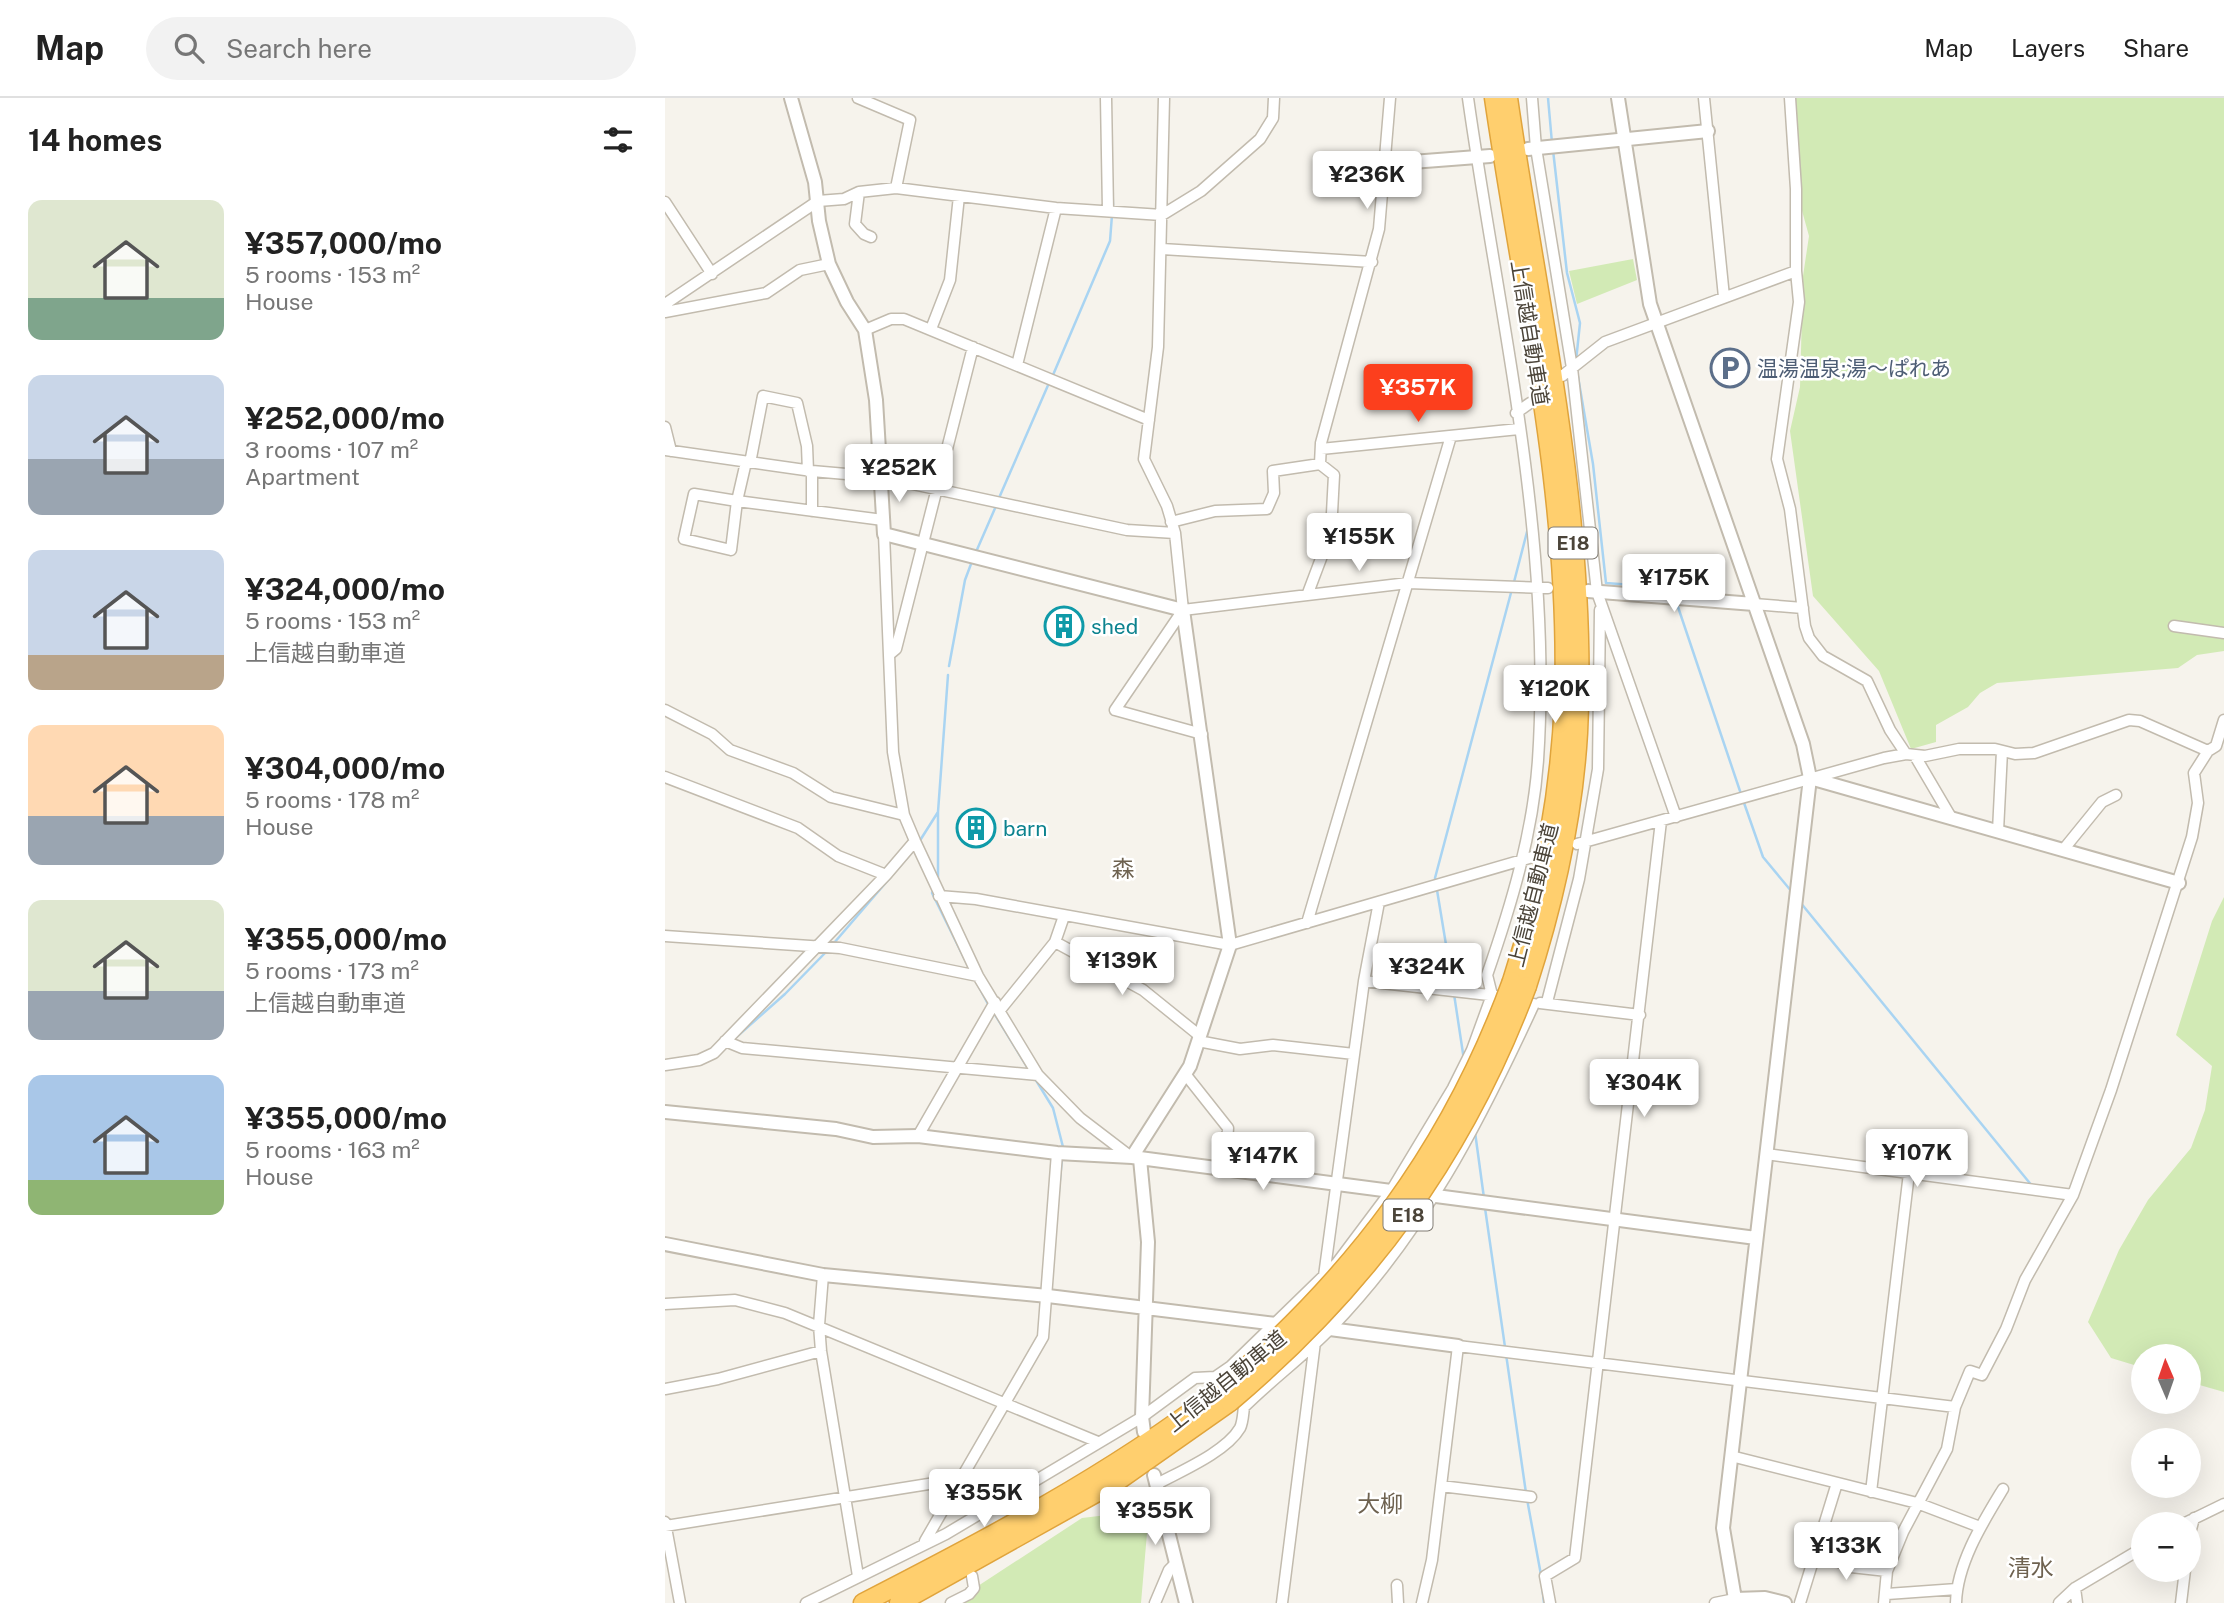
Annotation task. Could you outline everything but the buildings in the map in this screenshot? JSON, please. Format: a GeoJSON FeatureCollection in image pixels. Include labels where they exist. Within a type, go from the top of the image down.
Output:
{"type":"FeatureCollection","features":[{"type":"Feature","properties":{"kind":"highway","name":"上信越自動車道"},"geometry":{"type":"LineString","coordinates":[[1494,98],[1547,445],[1557,531],[1564,639],[1562,722],[1552,825],[1519,983]]}},
{"type":"Feature","properties":{"kind":"highway","name":"上信越自動車道"},"geometry":{"type":"LineString","coordinates":[[898,1603],[1119,1480],[1224,1397],[1310,1308],[1394,1208],[1456,1109],[1519,983],[1554,892],[1569,815],[1578,733],[1579,640],[1566,479],[1508,98]]}},
{"type":"Feature","properties":{"kind":"highway","name":"上信越自動車道"},"geometry":{"type":"LineString","coordinates":[[863,1603],[1060,1498],[1224,1397]]}},
{"type":"Feature","properties":{"kind":"street"},"geometry":{"type":"LineString","coordinates":[[791,98],[818,201],[819,221],[829,264],[847,302],[865,330],[876,400],[893,752],[904,815],[978,976],[1038,1075],[1080,1118],[1136,1158]]}},
{"type":"Feature","properties":{"kind":"street"},"geometry":{"type":"LineString","coordinates":[[858,98],[910,120],[896,188]]}},
{"type":"Feature","properties":{"kind":"street"},"geometry":{"type":"LineString","coordinates":[[1106,98],[1108,210]]}},
{"type":"Feature","properties":{"kind":"street"},"geometry":{"type":"LineString","coordinates":[[1144,1432],[1142,1417],[1148,1242],[1136,1158],[1185,1075],[1230,945],[1183,610],[1175,533],[1144,459],[1158,347],[1164,98]]}},
{"type":"Feature","properties":{"kind":"street"},"geometry":{"type":"LineString","coordinates":[[665,304],[818,201],[845,198],[859,191],[896,188],[1056,208],[1162,215],[1201,191],[1260,139],[1273,118],[1274,98]]}},
{"type":"Feature","properties":{"kind":"street"},"geometry":{"type":"LineString","coordinates":[[1320,464],[1321,449],[1372,262],[1382,212],[1390,98]]}},
{"type":"Feature","properties":{"kind":"street"},"geometry":{"type":"LineString","coordinates":[[806,1603],[925,1541],[954,1534],[1142,1417],[1195,1378],[1215,1377],[1222,1373],[1324,1276],[1391,1191],[1453,1088],[1472,1050],[1492,995],[1487,975],[1522,860],[1538,762],[1543,587],[1516,414],[1484,156],[1468,98]]}},
{"type":"Feature","properties":{"kind":"street"},"geometry":{"type":"LineString","coordinates":[[1532,98],[1532,149],[1572,368],[1592,591],[1676,817]]}},
{"type":"Feature","properties":{"kind":"street"},"geometry":{"type":"LineString","coordinates":[[1618,98],[1622,139],[1650,304],[1803,744],[1810,778],[1723,1528],[1735,1600]]}},
{"type":"Feature","properties":{"kind":"street"},"geometry":{"type":"LineString","coordinates":[[1704,98],[1724,297]]}},
{"type":"Feature","properties":{"kind":"street"},"geometry":{"type":"LineString","coordinates":[[1790,98],[1796,189],[1795,271],[1799,302],[1777,459],[1790,509],[1809,638],[1835,665],[1867,681],[1889,730],[1910,755],[1952,818]]}},
{"type":"Feature","properties":{"kind":"street"},"geometry":{"type":"LineString","coordinates":[[1532,149],[1708,131]]}},
{"type":"Feature","properties":{"kind":"street"},"geometry":{"type":"LineString","coordinates":[[1386,164],[1484,156]]}},
{"type":"Feature","properties":{"kind":"street"},"geometry":{"type":"LineString","coordinates":[[859,191],[855,224],[871,237]]}},
{"type":"Feature","properties":{"kind":"street"},"geometry":{"type":"LineString","coordinates":[[931,330],[950,280],[959,196]]}},
{"type":"Feature","properties":{"kind":"street"},"geometry":{"type":"LineString","coordinates":[[665,202],[712,274]]}},
{"type":"Feature","properties":{"kind":"street"},"geometry":{"type":"LineString","coordinates":[[1017,365],[1056,208]]}},
{"type":"Feature","properties":{"kind":"street"},"geometry":{"type":"LineString","coordinates":[[1162,249],[1372,262]]}},
{"type":"Feature","properties":{"kind":"street"},"geometry":{"type":"LineString","coordinates":[[665,312],[765,293],[800,270],[829,264]]}},
{"type":"Feature","properties":{"kind":"street"},"geometry":{"type":"LineString","coordinates":[[1563,376],[1605,342],[1795,271]]}},
{"type":"Feature","properties":{"kind":"street"},"geometry":{"type":"LineString","coordinates":[[865,330],[898,317],[1149,420]]}},
{"type":"Feature","properties":{"kind":"street"},"geometry":{"type":"LineString","coordinates":[[890,654],[896,649],[973,347]]}},
{"type":"Feature","properties":{"kind":"street"},"geometry":{"type":"LineString","coordinates":[[812,511],[810,471],[797,403],[763,396],[737,501],[731,550],[684,539],[694,494],[737,501],[812,511],[883,520]]}},
{"type":"Feature","properties":{"kind":"street"},"geometry":{"type":"LineString","coordinates":[[1516,414],[1530,403]]}},
{"type":"Feature","properties":{"kind":"street"},"geometry":{"type":"LineString","coordinates":[[665,427],[668,450],[810,471],[880,477],[1127,530],[1175,533]]}},
{"type":"Feature","properties":{"kind":"street"},"geometry":{"type":"LineString","coordinates":[[1321,449],[1519,429]]}},
{"type":"Feature","properties":{"kind":"street"},"geometry":{"type":"LineString","coordinates":[[1307,923],[1451,436]]}},
{"type":"Feature","properties":{"kind":"street"},"geometry":{"type":"LineString","coordinates":[[1171,522],[1215,511],[1267,509],[1274,493],[1273,471],[1320,464],[1334,475],[1331,532],[1308,593]]}},
{"type":"Feature","properties":{"kind":"street"},"geometry":{"type":"LineString","coordinates":[[884,534],[922,546],[1183,610],[1408,583],[1543,587]]}},
{"type":"Feature","properties":{"kind":"street"},"geometry":{"type":"LineString","coordinates":[[1592,591],[1803,608]]}},
{"type":"Feature","properties":{"kind":"street"},"geometry":{"type":"LineString","coordinates":[[1547,1002],[1598,769],[1600,607]]}},
{"type":"Feature","properties":{"kind":"street"},"geometry":{"type":"LineString","coordinates":[[1183,610],[1115,710],[1202,734]]}},
{"type":"Feature","properties":{"kind":"street"},"geometry":{"type":"LineString","coordinates":[[2173,626],[2224,633]]}},
{"type":"Feature","properties":{"kind":"street"},"geometry":{"type":"LineString","coordinates":[[665,710],[712,734],[730,750],[793,773],[831,797],[904,815]]}},
{"type":"Feature","properties":{"kind":"street"},"geometry":{"type":"LineString","coordinates":[[1582,843],[1810,778],[1910,755],[1959,750],[2015,754],[2034,752],[2129,720],[2140,721],[2208,751]]}},
{"type":"Feature","properties":{"kind":"street"},"geometry":{"type":"LineString","coordinates":[[1957,1589],[1885,1598],[1887,1572],[1917,1503],[1947,1449],[1955,1407],[1970,1371],[1982,1374],[2006,1329],[2025,1280],[2073,1195],[2179,883],[2198,803],[2193,773],[2208,751],[2215,746],[2224,720]]}},
{"type":"Feature","properties":{"kind":"street"},"geometry":{"type":"LineString","coordinates":[[1998,831],[2002,751]]}},
{"type":"Feature","properties":{"kind":"street"},"geometry":{"type":"LineString","coordinates":[[665,777],[798,828],[838,856],[885,875]]}},
{"type":"Feature","properties":{"kind":"street"},"geometry":{"type":"LineString","coordinates":[[1810,778],[2179,883]]}},
{"type":"Feature","properties":{"kind":"street"},"geometry":{"type":"LineString","coordinates":[[2063,850],[2102,802],[2116,795]]}},
{"type":"Feature","properties":{"kind":"street"},"geometry":{"type":"LineString","coordinates":[[1550,1603],[1545,1576],[1576,1558],[1661,821]]}},
{"type":"Feature","properties":{"kind":"street"},"geometry":{"type":"LineString","coordinates":[[665,1065],[699,1060],[713,1053],[915,841]]}},
{"type":"Feature","properties":{"kind":"street"},"geometry":{"type":"LineString","coordinates":[[939,896],[976,899],[1230,945],[1536,856]]}},
{"type":"Feature","properties":{"kind":"street"},"geometry":{"type":"LineString","coordinates":[[1324,1276],[1364,981],[1379,902]]}},
{"type":"Feature","properties":{"kind":"street"},"geometry":{"type":"LineString","coordinates":[[918,1136],[957,1067],[998,1006],[1055,942],[1064,916]]}},
{"type":"Feature","properties":{"kind":"street"},"geometry":{"type":"LineString","coordinates":[[665,936],[816,945],[978,976]]}},
{"type":"Feature","properties":{"kind":"street"},"geometry":{"type":"LineString","coordinates":[[1055,942],[1143,990],[1199,1038],[1240,1049],[1273,1045],[1354,1054]]}},
{"type":"Feature","properties":{"kind":"street"},"geometry":{"type":"LineString","coordinates":[[1364,981],[1640,1015]]}},
{"type":"Feature","properties":{"kind":"street"},"geometry":{"type":"LineString","coordinates":[[1186,1603],[1155,1479],[1202,1460],[1234,1435],[1242,1426],[1244,1406],[1330,1329],[1385,1267],[1436,1196],[1500,1078],[1534,1004]]}},
{"type":"Feature","properties":{"kind":"street"},"geometry":{"type":"LineString","coordinates":[[725,1041],[742,1048],[1038,1075]]}},
{"type":"Feature","properties":{"kind":"street"},"geometry":{"type":"LineString","coordinates":[[1185,1075],[1229,1128],[1225,1171]]}},
{"type":"Feature","properties":{"kind":"street"},"geometry":{"type":"LineString","coordinates":[[665,1112],[837,1129],[873,1137],[918,1136],[1057,1153],[1136,1158],[1391,1191]]}},
{"type":"Feature","properties":{"kind":"street"},"geometry":{"type":"LineString","coordinates":[[925,1541],[1043,1337],[1057,1153]]}},
{"type":"Feature","properties":{"kind":"street"},"geometry":{"type":"LineString","coordinates":[[1766,1154],[2073,1195]]}},
{"type":"Feature","properties":{"kind":"street"},"geometry":{"type":"LineString","coordinates":[[1871,1492],[1909,1173]]}},
{"type":"Feature","properties":{"kind":"street"},"geometry":{"type":"LineString","coordinates":[[1436,1196],[1756,1238]]}},
{"type":"Feature","properties":{"kind":"street"},"geometry":{"type":"LineString","coordinates":[[665,1244],[823,1275],[1048,1296],[1276,1324]]}},
{"type":"Feature","properties":{"kind":"street"},"geometry":{"type":"LineString","coordinates":[[823,1275],[819,1325],[821,1351],[859,1576]]}},
{"type":"Feature","properties":{"kind":"street"},"geometry":{"type":"LineString","coordinates":[[665,1304],[735,1300],[819,1325],[1005,1406],[1098,1442]]}},
{"type":"Feature","properties":{"kind":"street"},"geometry":{"type":"LineString","coordinates":[[1330,1329],[1955,1407]]}},
{"type":"Feature","properties":{"kind":"street"},"geometry":{"type":"LineString","coordinates":[[1282,1603],[1315,1342]]}},
{"type":"Feature","properties":{"kind":"street"},"geometry":{"type":"LineString","coordinates":[[1422,1603],[1432,1560],[1458,1346]]}},
{"type":"Feature","properties":{"kind":"street"},"geometry":{"type":"LineString","coordinates":[[665,1388],[718,1379],[821,1351]]}},
{"type":"Feature","properties":{"kind":"street"},"geometry":{"type":"LineString","coordinates":[[1731,1456],[1917,1503],[1980,1527]]}},
{"type":"Feature","properties":{"kind":"street"},"geometry":{"type":"LineString","coordinates":[[680,1603],[665,1525],[960,1479]]}},
{"type":"Feature","properties":{"kind":"street"},"geometry":{"type":"LineString","coordinates":[[1800,1603],[1837,1483]]}},
{"type":"Feature","properties":{"kind":"street"},"geometry":{"type":"LineString","coordinates":[[1441,1486],[1531,1497]]}},
{"type":"Feature","properties":{"kind":"street"},"geometry":{"type":"LineString","coordinates":[[1956,1603],[1957,1589],[1980,1527],[2003,1489]]}},
{"type":"Feature","properties":{"kind":"street"},"geometry":{"type":"LineString","coordinates":[[2201,1515],[2224,1504]]}},
{"type":"Feature","properties":{"kind":"street"},"geometry":{"type":"LineString","coordinates":[[1815,1552],[1851,1567],[1887,1572]]}},
{"type":"Feature","properties":{"kind":"street"},"geometry":{"type":"LineString","coordinates":[[2059,1603],[2075,1588],[2131,1555]]}},
{"type":"Feature","properties":{"kind":"street"},"geometry":{"type":"LineString","coordinates":[[1155,1603],[1169,1570],[1176,1563]]}},
{"type":"Feature","properties":{"kind":"street"},"geometry":{"type":"LineString","coordinates":[[951,1603],[971,1592],[974,1588],[972,1577]]}},
{"type":"Feature","properties":{"kind":"street"},"geometry":{"type":"LineString","coordinates":[[2181,1603],[2184,1582]]}},
{"type":"Feature","properties":{"kind":"street"},"geometry":{"type":"LineString","coordinates":[[1397,1585],[1398,1603]]}},
{"type":"Feature","properties":{"kind":"street"},"geometry":{"type":"LineString","coordinates":[[2075,1588],[2077,1603]]}},
{"type":"Feature","properties":{"kind":"street"},"geometry":{"type":"LineString","coordinates":[[1717,1603],[1765,1598],[1785,1603]]}},
{"type":"Feature","properties":{"kind":"green space"},"geometry":{"type":"Polygon","coordinates":[[[1788,98],[2224,98],[2224,651],[2197,655],[2178,668],[1997,683],[1980,693],[1968,707],[1936,725],[1936,742],[1911,749],[1879,671],[1813,596],[1790,431],[1800,387],[1803,276],[1809,236],[1796,189],[1788,98]]]}},
{"type":"Feature","properties":{"kind":"green space"},"geometry":{"type":"Polygon","coordinates":[[[1633,259],[1637,280],[1577,304],[1569,271],[1633,259]]]}},
{"type":"Feature","properties":{"kind":"green space"},"geometry":{"type":"Polygon","coordinates":[[[2224,897],[2224,1392],[2201,1385],[2201,1344],[2131,1344],[2131,1364],[2111,1358],[2088,1322],[2119,1250],[2148,1200],[2191,1148],[2205,1110],[2212,1066],[2176,1035],[2212,921],[2224,897]]]}},
{"type":"Feature","properties":{"kind":"green space"},"geometry":{"type":"Polygon","coordinates":[[[1149,1510],[1141,1603],[952,1603],[1082,1518],[1149,1510]]]}},
{"type":"Feature","properties":{"kind":"waterway"},"geometry":{"type":"LineString","coordinates":[[1548,98],[1552,143]]}},
{"type":"Feature","properties":{"kind":"waterway"},"geometry":{"type":"LineString","coordinates":[[1553,150],[1567,273],[1580,323],[1576,361]]}},
{"type":"Feature","properties":{"kind":"waterway"},"geometry":{"type":"LineString","coordinates":[[1112,177],[1113,205]]}},
{"type":"Feature","properties":{"kind":"waterway"},"geometry":{"type":"LineString","coordinates":[[1053,375],[1110,241],[1112,215]]}},
{"type":"Feature","properties":{"kind":"waterway"},"geometry":{"type":"LineString","coordinates":[[1577,371],[1593,464],[1606,583],[1671,588],[1674,595]]}},
{"type":"Feature","properties":{"kind":"waterway"},"geometry":{"type":"LineString","coordinates":[[999,498],[1049,383]]}},
{"type":"Feature","properties":{"kind":"waterway"},"geometry":{"type":"LineString","coordinates":[[976,552],[996,506]]}},
{"type":"Feature","properties":{"kind":"waterway"},"geometry":{"type":"LineString","coordinates":[[1514,582],[1528,528]]}},
{"type":"Feature","properties":{"kind":"waterway"},"geometry":{"type":"LineString","coordinates":[[949,666],[965,580],[971,564]]}},
{"type":"Feature","properties":{"kind":"waterway"},"geometry":{"type":"LineString","coordinates":[[1453,987],[1435,878],[1512,589]]}},
{"type":"Feature","properties":{"kind":"waterway"},"geometry":{"type":"LineString","coordinates":[[1676,601],[1741,794]]}},
{"type":"Feature","properties":{"kind":"waterway"},"geometry":{"type":"LineString","coordinates":[[919,842],[938,812],[948,675]]}},
{"type":"Feature","properties":{"kind":"waterway"},"geometry":{"type":"LineString","coordinates":[[1743,800],[1763,857],[1792,892]]}},
{"type":"Feature","properties":{"kind":"waterway"},"geometry":{"type":"LineString","coordinates":[[938,812],[938,879]]}},
{"type":"Feature","properties":{"kind":"waterway"},"geometry":{"type":"LineString","coordinates":[[834,943],[913,851]]}},
{"type":"Feature","properties":{"kind":"waterway"},"geometry":{"type":"LineString","coordinates":[[934,889],[932,893],[970,970]]}},
{"type":"Feature","properties":{"kind":"waterway"},"geometry":{"type":"LineString","coordinates":[[1800,902],[2033,1187]]}},
{"type":"Feature","properties":{"kind":"waterway"},"geometry":{"type":"LineString","coordinates":[[733,1040],[785,994],[827,951]]}},
{"type":"Feature","properties":{"kind":"waterway"},"geometry":{"type":"LineString","coordinates":[[978,985],[988,1004]]}},
{"type":"Feature","properties":{"kind":"waterway"},"geometry":{"type":"LineString","coordinates":[[1454,994],[1464,1060]]}},
{"type":"Feature","properties":{"kind":"waterway"},"geometry":{"type":"LineString","coordinates":[[994,1013],[1029,1070]]}},
{"type":"Feature","properties":{"kind":"waterway"},"geometry":{"type":"LineString","coordinates":[[1034,1077],[1053,1108],[1063,1147]]}},
{"type":"Feature","properties":{"kind":"waterway"},"geometry":{"type":"LineString","coordinates":[[1475,1132],[1484,1198]]}},
{"type":"Feature","properties":{"kind":"waterway"},"geometry":{"type":"LineString","coordinates":[[1057,1211],[1062,1158]]}},
{"type":"Feature","properties":{"kind":"waterway"},"geometry":{"type":"LineString","coordinates":[[1485,1208],[1526,1493]]}},
{"type":"Feature","properties":{"kind":"waterway"},"geometry":{"type":"LineString","coordinates":[[1527,1499],[1541,1575]]}},
{"type":"Feature","properties":{"kind":"waterway"},"geometry":{"type":"LineString","coordinates":[[1542,1585],[1544,1603]]}},
{"type":"Feature","properties":{"kind":"place","name":"温湯温泉;湯〜ぱれあ"},"geometry":{"type":"Point","coordinates":[1730,368]}},
{"type":"Feature","properties":{"kind":"place","name":"shed"},"geometry":{"type":"Point","coordinates":[1064,626]}},
{"type":"Feature","properties":{"kind":"place","name":"barn"},"geometry":{"type":"Point","coordinates":[976,828]}},
{"type":"Feature","properties":{"kind":"district","name":"森"},"geometry":{"type":"Point","coordinates":[1123,868]}},
{"type":"Feature","properties":{"kind":"district","name":"大柳"},"geometry":{"type":"Point","coordinates":[1380,1503]}},
{"type":"Feature","properties":{"kind":"district","name":"清水"},"geometry":{"type":"Point","coordinates":[2031,1567]}}]}
